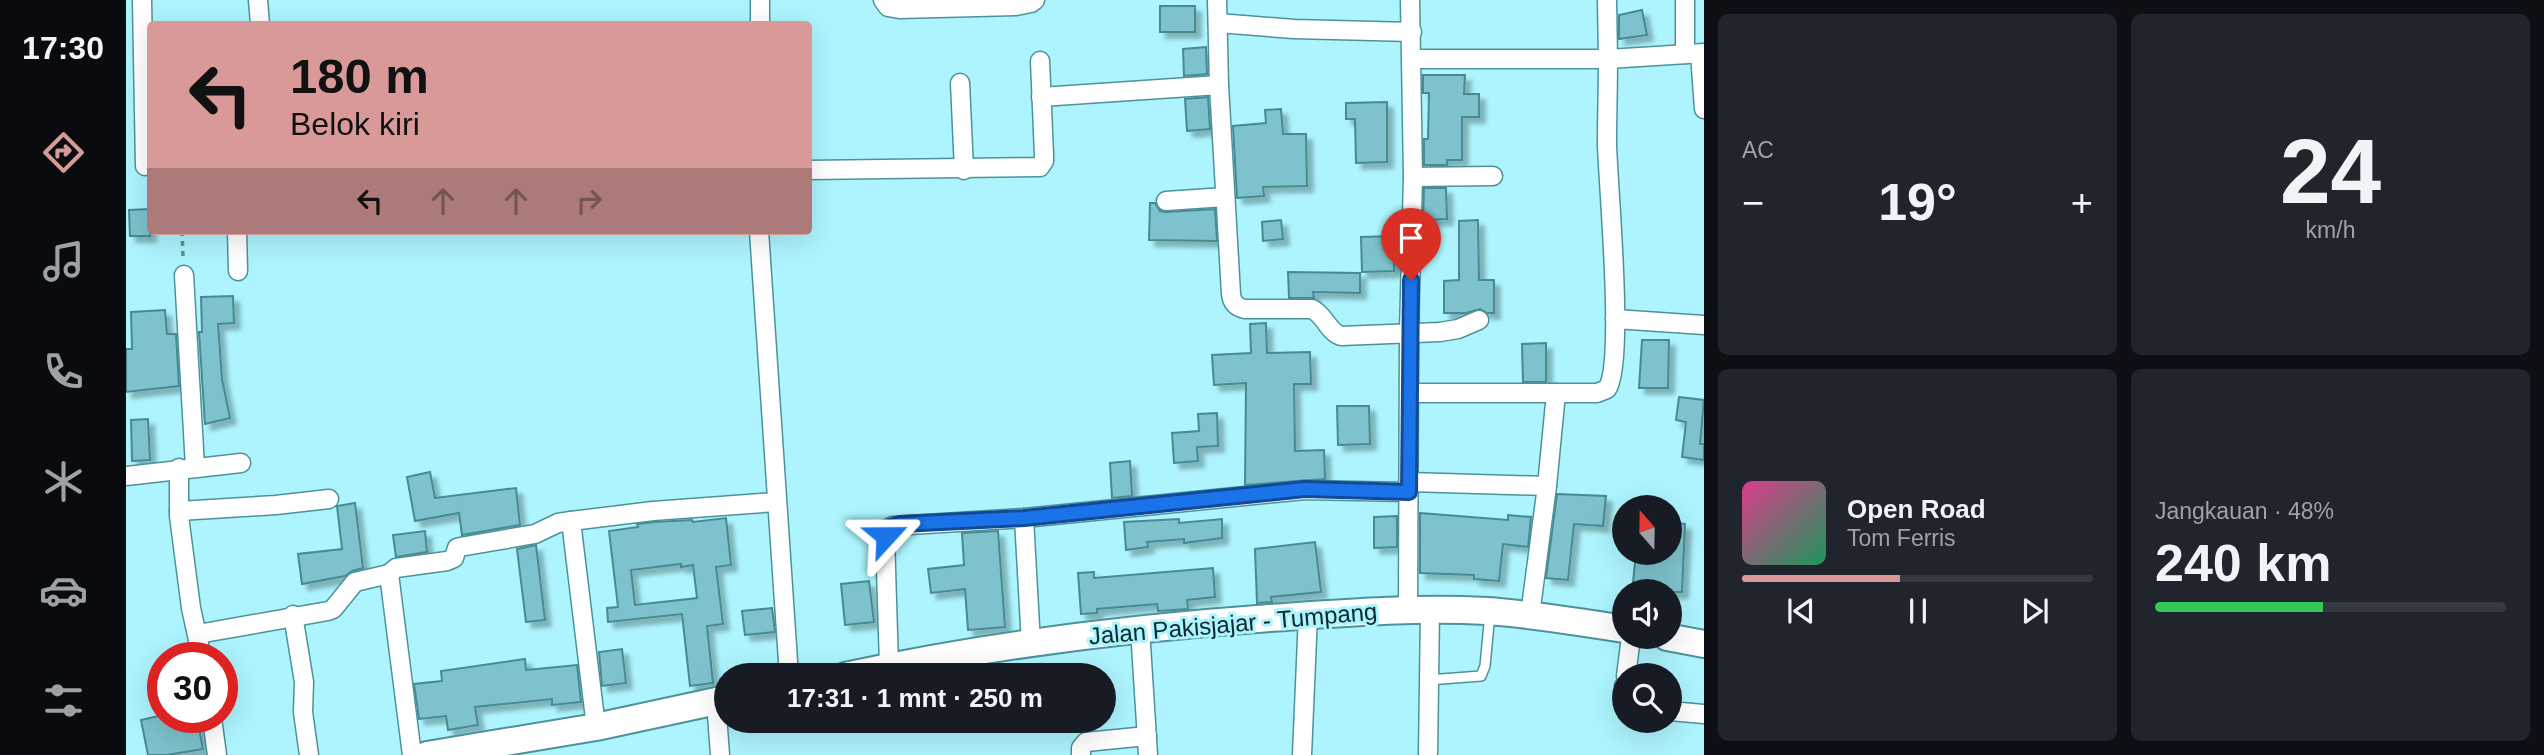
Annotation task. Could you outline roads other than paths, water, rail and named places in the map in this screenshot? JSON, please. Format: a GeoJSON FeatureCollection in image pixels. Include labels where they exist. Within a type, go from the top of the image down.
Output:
{"type":"FeatureCollection","features":[{"type":"Feature","properties":{"kind":"main road","name":"Jalan Pakisjajar - Tumpang"},"geometry":{"type":"LineString","coordinates":[[906,663],[1140,629],[1308,615],[1419,610],[1490,611],[1612,627]]}},
{"type":"Feature","properties":{"kind":"main road"},"geometry":{"type":"LineString","coordinates":[[1682,640],[1704,644]]}},
{"type":"Feature","properties":{"kind":"main road"},"geometry":{"type":"LineString","coordinates":[[427,755],[596,727],[714,702]]}},
{"type":"Feature","properties":{"kind":"street"},"geometry":{"type":"LineString","coordinates":[[142,0],[147,138]]}},
{"type":"Feature","properties":{"kind":"street"},"geometry":{"type":"LineString","coordinates":[[258,0],[260,21]]}},
{"type":"Feature","properties":{"kind":"street"},"geometry":{"type":"LineString","coordinates":[[760,0],[760,21]]}},
{"type":"Feature","properties":{"kind":"street"},"geometry":{"type":"LineString","coordinates":[[883,0],[888,8],[893,9],[961,4],[1016,6],[1031,4],[1035,0]]}},
{"type":"Feature","properties":{"kind":"street"},"geometry":{"type":"LineString","coordinates":[[1217,0],[1224,197],[1231,299],[1238,308],[1312,309],[1320,314],[1333,332],[1341,336],[1449,331],[1479,320]]}},
{"type":"Feature","properties":{"kind":"street"},"geometry":{"type":"LineString","coordinates":[[1410,0],[1413,177],[1409,487],[1428,680],[1428,755]]}},
{"type":"Feature","properties":{"kind":"street"},"geometry":{"type":"LineString","coordinates":[[1410,393],[1597,393],[1607,388],[1612,375],[1615,318],[1607,141],[1607,0]]}},
{"type":"Feature","properties":{"kind":"street"},"geometry":{"type":"LineString","coordinates":[[1685,0],[1704,110]]}},
{"type":"Feature","properties":{"kind":"street"},"geometry":{"type":"LineString","coordinates":[[1218,23],[1294,29],[1412,32]]}},
{"type":"Feature","properties":{"kind":"street"},"geometry":{"type":"LineString","coordinates":[[1412,59],[1608,59],[1696,54]]}},
{"type":"Feature","properties":{"kind":"street"},"geometry":{"type":"LineString","coordinates":[[812,170],[1035,169],[1042,166],[1044,155],[1040,61]]}},
{"type":"Feature","properties":{"kind":"street"},"geometry":{"type":"LineString","coordinates":[[960,83],[964,170]]}},
{"type":"Feature","properties":{"kind":"street"},"geometry":{"type":"LineString","coordinates":[[1041,97],[1219,85]]}},
{"type":"Feature","properties":{"kind":"street"},"geometry":{"type":"LineString","coordinates":[[126,166],[147,166]]}},
{"type":"Feature","properties":{"kind":"street"},"geometry":{"type":"LineString","coordinates":[[1413,177],[1493,176]]}},
{"type":"Feature","properties":{"kind":"street"},"geometry":{"type":"LineString","coordinates":[[1166,201],[1224,197]]}},
{"type":"Feature","properties":{"kind":"street"},"geometry":{"type":"LineString","coordinates":[[237,235],[238,271]]}},
{"type":"Feature","properties":{"kind":"street"},"geometry":{"type":"LineString","coordinates":[[759,235],[788,663]]}},
{"type":"Feature","properties":{"kind":"street"},"geometry":{"type":"LineString","coordinates":[[184,275],[187,467],[179,511],[191,608],[199,642]]}},
{"type":"Feature","properties":{"kind":"street"},"geometry":{"type":"LineString","coordinates":[[1615,318],[1704,325]]}},
{"type":"Feature","properties":{"kind":"street"},"geometry":{"type":"LineString","coordinates":[[1530,615],[1556,393]]}},
{"type":"Feature","properties":{"kind":"street"},"geometry":{"type":"LineString","coordinates":[[126,476],[187,467],[242,463]]}},
{"type":"Feature","properties":{"kind":"street"},"geometry":{"type":"LineString","coordinates":[[889,663],[887,528],[900,524],[1024,518],[1305,489],[1547,486]]}},
{"type":"Feature","properties":{"kind":"street"},"geometry":{"type":"LineString","coordinates":[[179,511],[329,499]]}},
{"type":"Feature","properties":{"kind":"street"},"geometry":{"type":"LineString","coordinates":[[198,634],[333,609],[355,582],[389,574],[396,568],[415,567],[454,558],[459,547],[535,534],[558,523],[653,511],[776,502]]}},
{"type":"Feature","properties":{"kind":"street"},"geometry":{"type":"LineString","coordinates":[[1024,518],[1031,644]]}},
{"type":"Feature","properties":{"kind":"street"},"geometry":{"type":"LineString","coordinates":[[571,521],[596,727]]}},
{"type":"Feature","properties":{"kind":"street"},"geometry":{"type":"LineString","coordinates":[[389,574],[412,755]]}},
{"type":"Feature","properties":{"kind":"street"},"geometry":{"type":"LineString","coordinates":[[293,615],[304,682],[303,712],[309,755]]}},
{"type":"Feature","properties":{"kind":"street"},"geometry":{"type":"LineString","coordinates":[[1302,755],[1308,615]]}},
{"type":"Feature","properties":{"kind":"street"},"geometry":{"type":"LineString","coordinates":[[1140,629],[1148,755]]}},
{"type":"Feature","properties":{"kind":"street"},"geometry":{"type":"LineString","coordinates":[[1682,712],[1704,715]]}},
{"type":"Feature","properties":{"kind":"street"},"geometry":{"type":"LineString","coordinates":[[214,733],[217,755]]}},
{"type":"Feature","properties":{"kind":"street"},"geometry":{"type":"LineString","coordinates":[[720,733],[720,755]]}},
{"type":"Feature","properties":{"kind":"street"},"geometry":{"type":"LineString","coordinates":[[1081,755],[1081,748],[1086,742],[1146,736]]}},
{"type":"Feature","properties":{"kind":"lane"},"geometry":{"type":"LineString","coordinates":[[1428,680],[1481,676],[1485,666],[1490,611]]}}]}
